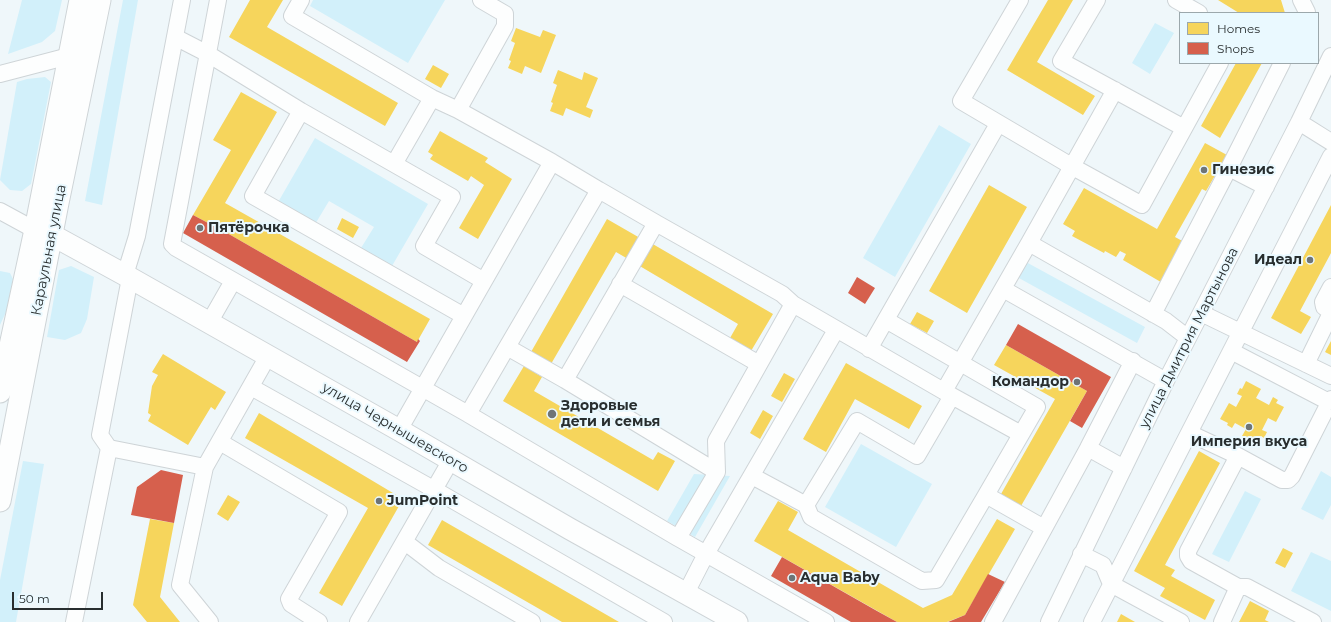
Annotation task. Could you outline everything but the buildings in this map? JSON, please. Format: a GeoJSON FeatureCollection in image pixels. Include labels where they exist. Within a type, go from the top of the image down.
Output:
{"type":"FeatureCollection","features":[{"type":"Feature","properties":{"kind":"main road","name":"Караульная улица"},"geometry":{"type":"LineString","coordinates":[[0,501],[43,232],[69,56],[80,0]]}},
{"type":"Feature","properties":{"kind":"main road","name":"Караульная улица"},"geometry":{"type":"LineString","coordinates":[[0,392],[43,232],[100,0]]}},
{"type":"Feature","properties":{"kind":"main road","name":"улица Чернышевского"},"geometry":{"type":"LineString","coordinates":[[43,232],[127,276],[733,621]]}},
{"type":"Feature","properties":{"kind":"street"},"geometry":{"type":"LineString","coordinates":[[182,0],[137,236],[127,276],[100,435],[109,448],[205,467]]}},
{"type":"Feature","properties":{"kind":"street"},"geometry":{"type":"LineString","coordinates":[[218,0],[172,244],[176,248],[233,281],[468,414],[678,538],[826,622]]}},
{"type":"Feature","properties":{"kind":"street"},"geometry":{"type":"LineString","coordinates":[[301,0],[292,16],[432,98],[458,110],[552,162],[782,294],[792,304],[836,330],[1021,434]]}},
{"type":"Feature","properties":{"kind":"street"},"geometry":{"type":"LineString","coordinates":[[458,110],[505,26],[505,14],[481,0]]}},
{"type":"Feature","properties":{"kind":"street"},"geometry":{"type":"LineString","coordinates":[[1020,0],[961,101],[998,124],[1142,205],[1219,64]]}},
{"type":"Feature","properties":{"kind":"street"},"geometry":{"type":"LineString","coordinates":[[1097,0],[1061,61],[1184,128]]}},
{"type":"Feature","properties":{"kind":"street"},"geometry":{"type":"LineString","coordinates":[[1176,0],[1197,12]]}},
{"type":"Feature","properties":{"kind":"street"},"geometry":{"type":"LineString","coordinates":[[1301,0],[1307,12]]}},
{"type":"Feature","properties":{"kind":"street"},"geometry":{"type":"LineString","coordinates":[[175,37],[208,54],[301,111],[452,197],[424,246],[484,281]]}},
{"type":"Feature","properties":{"kind":"street"},"geometry":{"type":"LineString","coordinates":[[0,74],[69,56]]}},
{"type":"Feature","properties":{"kind":"street","name":"улица Дмитрия Мартынова"},"geometry":{"type":"LineString","coordinates":[[1048,622],[1166,381],[1299,122],[1331,56]]}},
{"type":"Feature","properties":{"kind":"street"},"geometry":{"type":"LineString","coordinates":[[1153,314],[1281,64]]}},
{"type":"Feature","properties":{"kind":"street"},"geometry":{"type":"LineString","coordinates":[[806,505],[857,421],[917,456],[948,393],[960,363],[1073,167],[1115,90]]}},
{"type":"Feature","properties":{"kind":"street"},"geometry":{"type":"LineString","coordinates":[[394,164],[432,98]]}},
{"type":"Feature","properties":{"kind":"street"},"geometry":{"type":"LineString","coordinates":[[301,111],[253,196],[464,316]]}},
{"type":"Feature","properties":{"kind":"street"},"geometry":{"type":"LineString","coordinates":[[1299,122],[1331,142]]}},
{"type":"Feature","properties":{"kind":"street"},"geometry":{"type":"LineString","coordinates":[[869,349],[998,124]]}},
{"type":"Feature","properties":{"kind":"street"},"geometry":{"type":"LineString","coordinates":[[1092,622],[1331,156]]}},
{"type":"Feature","properties":{"kind":"street"},"geometry":{"type":"LineString","coordinates":[[399,430],[552,162]]}},
{"type":"Feature","properties":{"kind":"street"},"geometry":{"type":"LineString","coordinates":[[1229,168],[1266,187]]}},
{"type":"Feature","properties":{"kind":"street"},"geometry":{"type":"LineString","coordinates":[[468,414],[599,190]]}},
{"type":"Feature","properties":{"kind":"street"},"geometry":{"type":"LineString","coordinates":[[0,211],[43,232]]}},
{"type":"Feature","properties":{"kind":"street"},"geometry":{"type":"LineString","coordinates":[[565,380],[656,223]]}},
{"type":"Feature","properties":{"kind":"street"},"geometry":{"type":"LineString","coordinates":[[1029,243],[1166,321],[1188,338]]}},
{"type":"Feature","properties":{"kind":"street"},"geometry":{"type":"LineString","coordinates":[[209,323],[233,281]]}},
{"type":"Feature","properties":{"kind":"street"},"geometry":{"type":"LineString","coordinates":[[620,284],[759,364]]}},
{"type":"Feature","properties":{"kind":"street"},"geometry":{"type":"LineString","coordinates":[[1306,364],[1331,312],[1324,307],[1323,302],[1331,287]]}},
{"type":"Feature","properties":{"kind":"street"},"geometry":{"type":"LineString","coordinates":[[1003,289],[1166,381]]}},
{"type":"Feature","properties":{"kind":"street"},"geometry":{"type":"LineString","coordinates":[[678,538],[717,472],[716,441],[792,304]]}},
{"type":"Feature","properties":{"kind":"street"},"geometry":{"type":"LineString","coordinates":[[1201,313],[1331,376]]}},
{"type":"Feature","properties":{"kind":"street"},"geometry":{"type":"LineString","coordinates":[[752,476],[806,505],[811,517],[922,581],[936,580],[1037,407],[886,320]]}},
{"type":"Feature","properties":{"kind":"street"},"geometry":{"type":"LineString","coordinates":[[686,593],[706,554],[836,330]]}},
{"type":"Feature","properties":{"kind":"street"},"geometry":{"type":"LineString","coordinates":[[507,347],[565,380],[717,472]]}},
{"type":"Feature","properties":{"kind":"street"},"geometry":{"type":"LineString","coordinates":[[1190,433],[1238,456],[1282,480],[1288,480],[1292,476],[1330,400],[1230,351]]}},
{"type":"Feature","properties":{"kind":"street"},"geometry":{"type":"LineString","coordinates":[[210,622],[180,585],[205,467],[268,356]]}},
{"type":"Feature","properties":{"kind":"street"},"geometry":{"type":"LineString","coordinates":[[993,622],[1088,448],[1133,361]]}},
{"type":"Feature","properties":{"kind":"street"},"geometry":{"type":"LineString","coordinates":[[251,387],[664,622]]}},
{"type":"Feature","properties":{"kind":"street"},"geometry":{"type":"LineString","coordinates":[[220,442],[339,512],[289,599],[291,604],[319,622]]}},
{"type":"Feature","properties":{"kind":"street"},"geometry":{"type":"LineString","coordinates":[[74,622],[109,448]]}},
{"type":"Feature","properties":{"kind":"street"},"geometry":{"type":"LineString","coordinates":[[1088,448],[1124,468]]}},
{"type":"Feature","properties":{"kind":"street"},"geometry":{"type":"LineString","coordinates":[[1238,456],[1188,551],[1188,556],[1191,561],[1238,587],[1246,587],[1313,622]]}},
{"type":"Feature","properties":{"kind":"street"},"geometry":{"type":"LineString","coordinates":[[358,622],[451,460]]}},
{"type":"Feature","properties":{"kind":"street"},"geometry":{"type":"LineString","coordinates":[[986,496],[1044,528]]}},
{"type":"Feature","properties":{"kind":"street"},"geometry":{"type":"LineString","coordinates":[[405,542],[439,568],[532,622]]}},
{"type":"Feature","properties":{"kind":"street"},"geometry":{"type":"LineString","coordinates":[[1081,554],[1103,565],[1111,584],[1165,618],[1181,622]]}},
{"type":"Feature","properties":{"kind":"street"},"geometry":{"type":"LineString","coordinates":[[1222,622],[1238,587]]}},
{"type":"Feature","properties":{"kind":"shaded area"},"geometry":{"type":"Polygon","coordinates":[[[22,0],[62,0],[55,31],[42,42],[8,54],[22,0]]]}},
{"type":"Feature","properties":{"kind":"shaded area"},"geometry":{"type":"Polygon","coordinates":[[[123,0],[138,0],[102,205],[85,201],[123,0]]]}},
{"type":"Feature","properties":{"kind":"shaded area"},"geometry":{"type":"Polygon","coordinates":[[[313,0],[445,0],[408,63],[310,6],[313,0]]]}},
{"type":"Feature","properties":{"kind":"shaded area"},"geometry":{"type":"Polygon","coordinates":[[[1155,23],[1174,33],[1150,74],[1132,63],[1155,23]]]}},
{"type":"Feature","properties":{"kind":"shaded area"},"geometry":{"type":"Polygon","coordinates":[[[45,77],[51,82],[31,184],[22,191],[10,190],[0,180],[17,82],[45,77]]]}},
{"type":"Feature","properties":{"kind":"shaded area"},"geometry":{"type":"Polygon","coordinates":[[[939,125],[971,144],[895,277],[863,258],[939,125]]]}},
{"type":"Feature","properties":{"kind":"shaded area"},"geometry":{"type":"Polygon","coordinates":[[[315,138],[428,204],[392,266],[361,248],[374,227],[329,201],[314,226],[277,204],[315,138]]]}},
{"type":"Feature","properties":{"kind":"shaded area"},"geometry":{"type":"Polygon","coordinates":[[[1026,262],[1145,327],[1137,343],[1017,277],[1026,262]]]}},
{"type":"Feature","properties":{"kind":"shaded area"},"geometry":{"type":"Polygon","coordinates":[[[71,266],[94,277],[87,319],[81,333],[65,340],[47,337],[59,270],[71,266]]]}},
{"type":"Feature","properties":{"kind":"shaded area"},"geometry":{"type":"Polygon","coordinates":[[[0,271],[10,273],[13,279],[6,312],[0,325],[0,271]]]}},
{"type":"Feature","properties":{"kind":"shaded area"},"geometry":{"type":"Polygon","coordinates":[[[861,444],[932,484],[896,547],[825,507],[861,444]]]}},
{"type":"Feature","properties":{"kind":"shaded area"},"geometry":{"type":"Polygon","coordinates":[[[23,461],[44,464],[16,622],[0,622],[0,580],[23,461]]]}},
{"type":"Feature","properties":{"kind":"shaded area"},"geometry":{"type":"Polygon","coordinates":[[[1321,471],[1331,477],[1331,505],[1323,520],[1301,509],[1321,471]]]}},
{"type":"Feature","properties":{"kind":"shaded area"},"geometry":{"type":"Polygon","coordinates":[[[694,474],[730,476],[695,537],[667,521],[694,474]]]}},
{"type":"Feature","properties":{"kind":"shaded area"},"geometry":{"type":"Polygon","coordinates":[[[1245,491],[1261,499],[1229,562],[1212,554],[1245,491]]]}},
{"type":"Feature","properties":{"kind":"shaded area"},"geometry":{"type":"Polygon","coordinates":[[[1311,552],[1331,561],[1331,611],[1291,591],[1311,552]]]}},
{"type":"Feature","properties":{"kind":"place","name":"Гинезис"},"geometry":{"type":"Point","coordinates":[1204,170]}},
{"type":"Feature","properties":{"kind":"place","name":"Пятёрочка"},"geometry":{"type":"Point","coordinates":[200,228]}},
{"type":"Feature","properties":{"kind":"place","name":"Идеал"},"geometry":{"type":"Point","coordinates":[1310,260]}},
{"type":"Feature","properties":{"kind":"place","name":"Командор"},"geometry":{"type":"Point","coordinates":[1077,382]}},
{"type":"Feature","properties":{"kind":"place","name":"Здоровые дети и семья"},"geometry":{"type":"Point","coordinates":[552,414]}},
{"type":"Feature","properties":{"kind":"place","name":"Империя вкуса"},"geometry":{"type":"Point","coordinates":[1249,427]}},
{"type":"Feature","properties":{"kind":"place","name":"JumPoint"},"geometry":{"type":"Point","coordinates":[379,501]}},
{"type":"Feature","properties":{"kind":"place","name":"Aqua Baby"},"geometry":{"type":"Point","coordinates":[792,578]}}]}
